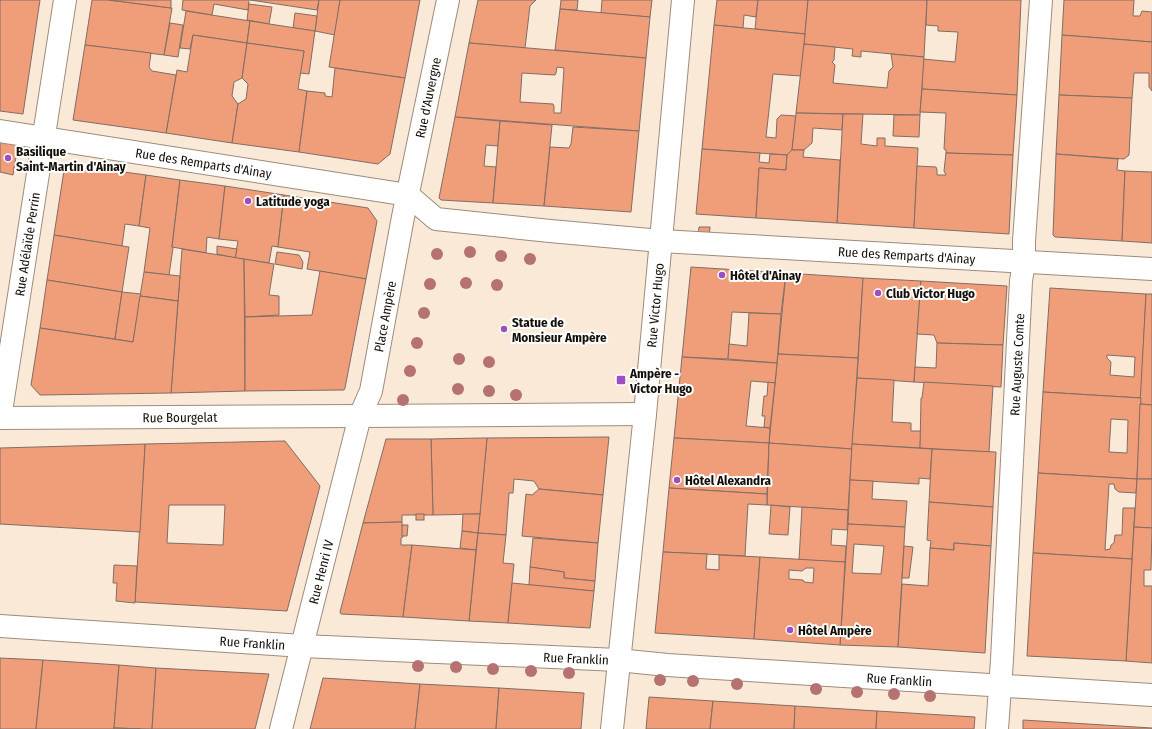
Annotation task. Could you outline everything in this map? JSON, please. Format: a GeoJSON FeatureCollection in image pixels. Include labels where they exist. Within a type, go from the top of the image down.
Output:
{"type":"FeatureCollection","features":[{"type":"Feature","properties":{"kind":"street","name":"Rue Adélaïde Perrin"},"geometry":{"type":"LineString","coordinates":[[0,418],[65,0]]}},
{"type":"Feature","properties":{"kind":"street","name":"Rue d'Auvergne"},"geometry":{"type":"LineString","coordinates":[[408,195],[448,0]]}},
{"type":"Feature","properties":{"kind":"street","name":"Rue Victor Hugo"},"geometry":{"type":"LineString","coordinates":[[612,729],[661,241],[683,0]]}},
{"type":"Feature","properties":{"kind":"street","name":"Rue Auguste Comte"},"geometry":{"type":"LineString","coordinates":[[997,729],[1021,281],[1024,262],[1041,0]]}},
{"type":"Feature","properties":{"kind":"street","name":"Rue des Remparts d'Ainay"},"geometry":{"type":"LineString","coordinates":[[0,131],[408,195]]}},
{"type":"Feature","properties":{"kind":"street"},"geometry":{"type":"LineString","coordinates":[[408,195],[436,219],[661,241]]}},
{"type":"Feature","properties":{"kind":"street","name":"Place Ampère"},"geometry":{"type":"LineString","coordinates":[[360,416],[371,391],[408,195]]}},
{"type":"Feature","properties":{"kind":"street","name":"Rue des Remparts d'Ainay"},"geometry":{"type":"LineString","coordinates":[[661,241],[1152,269]]}},
{"type":"Feature","properties":{"kind":"street"},"geometry":{"type":"LineString","coordinates":[[360,416],[644,414]]}},
{"type":"Feature","properties":{"kind":"street","name":"Rue Bourgelat"},"geometry":{"type":"LineString","coordinates":[[0,418],[360,416]]}},
{"type":"Feature","properties":{"kind":"street","name":"Rue Henri IV"},"geometry":{"type":"LineString","coordinates":[[281,729],[360,416]]}},
{"type":"Feature","properties":{"kind":"street","name":"Rue Franklin"},"geometry":{"type":"LineString","coordinates":[[0,626],[303,646],[618,660],[667,665],[1000,685],[1152,696]]}},
{"type":"Feature","properties":{"kind":"building"},"geometry":{"type":"Polygon","coordinates":[[[0,0],[40,0],[23,114],[0,111],[0,0]]]}},
{"type":"Feature","properties":{"kind":"building"},"geometry":{"type":"Polygon","coordinates":[[[92,0],[109,0],[172,8],[164,55],[85,45],[92,0]]]}},
{"type":"Feature","properties":{"kind":"building"},"geometry":{"type":"Polygon","coordinates":[[[109,0],[171,0],[171,8],[109,0]]]}},
{"type":"Feature","properties":{"kind":"building"},"geometry":{"type":"Polygon","coordinates":[[[183,0],[249,0],[248,10],[214,4],[212,15],[182,10],[183,0]]]}},
{"type":"Feature","properties":{"kind":"building"},"geometry":{"type":"Polygon","coordinates":[[[250,0],[319,0],[317,10],[250,0]]]}},
{"type":"Feature","properties":{"kind":"building"},"geometry":{"type":"Polygon","coordinates":[[[319,0],[340,0],[335,35],[315,31],[319,0]]]}},
{"type":"Feature","properties":{"kind":"building"},"geometry":{"type":"Polygon","coordinates":[[[340,0],[420,0],[405,78],[329,67],[340,0]]]}},
{"type":"Feature","properties":{"kind":"building"},"geometry":{"type":"Polygon","coordinates":[[[478,0],[536,0],[530,6],[525,48],[469,43],[478,0]]]}},
{"type":"Feature","properties":{"kind":"building"},"geometry":{"type":"Polygon","coordinates":[[[561,0],[578,0],[577,10],[560,9],[561,0]]]}},
{"type":"Feature","properties":{"kind":"building"},"geometry":{"type":"Polygon","coordinates":[[[602,0],[652,0],[650,17],[601,13],[602,0]]]}},
{"type":"Feature","properties":{"kind":"building"},"geometry":{"type":"Polygon","coordinates":[[[717,0],[758,0],[756,17],[744,15],[743,28],[714,25],[717,0]]]}},
{"type":"Feature","properties":{"kind":"building"},"geometry":{"type":"Polygon","coordinates":[[[758,0],[808,0],[805,34],[755,29],[758,0]]]}},
{"type":"Feature","properties":{"kind":"building"},"geometry":{"type":"Polygon","coordinates":[[[808,0],[927,0],[924,57],[861,51],[861,57],[852,56],[853,49],[804,44],[808,0]]]}},
{"type":"Feature","properties":{"kind":"building"},"geometry":{"type":"Polygon","coordinates":[[[927,0],[1021,0],[1017,95],[922,89],[923,59],[955,62],[958,32],[938,31],[938,26],[926,25],[927,0]]]}},
{"type":"Feature","properties":{"kind":"building"},"geometry":{"type":"Polygon","coordinates":[[[1064,0],[1134,0],[1133,16],[1140,16],[1142,11],[1152,12],[1152,42],[1062,35],[1064,0]]]}},
{"type":"Feature","properties":{"kind":"building"},"geometry":{"type":"Polygon","coordinates":[[[249,4],[272,7],[269,24],[247,20],[249,4]]]}},
{"type":"Feature","properties":{"kind":"building"},"geometry":{"type":"Polygon","coordinates":[[[560,9],[650,17],[646,58],[555,50],[560,9]]]}},
{"type":"Feature","properties":{"kind":"building"},"geometry":{"type":"Polygon","coordinates":[[[186,11],[250,21],[247,43],[193,35],[190,49],[180,48],[186,11]]]}},
{"type":"Feature","properties":{"kind":"building"},"geometry":{"type":"Polygon","coordinates":[[[295,13],[317,16],[315,31],[293,28],[295,13]]]}},
{"type":"Feature","properties":{"kind":"building"},"geometry":{"type":"Polygon","coordinates":[[[250,21],[315,31],[309,74],[300,73],[304,51],[247,43],[250,21]]]}},
{"type":"Feature","properties":{"kind":"building"},"geometry":{"type":"Polygon","coordinates":[[[170,23],[183,25],[178,57],[164,55],[170,23]]]}},
{"type":"Feature","properties":{"kind":"building"},"geometry":{"type":"Polygon","coordinates":[[[714,25],[805,34],[801,76],[773,74],[766,137],[776,138],[777,119],[781,115],[796,116],[792,150],[787,155],[702,149],[714,25]]]}},
{"type":"Feature","properties":{"kind":"building"},"geometry":{"type":"Polygon","coordinates":[[[193,35],[247,43],[242,78],[234,82],[232,96],[238,104],[232,143],[166,133],[177,70],[187,72],[193,35]]]}},
{"type":"Feature","properties":{"kind":"building"},"geometry":{"type":"Polygon","coordinates":[[[1062,35],[1152,42],[1152,91],[1149,87],[1149,73],[1134,73],[1132,98],[1059,95],[1062,35]]]}},
{"type":"Feature","properties":{"kind":"building"},"geometry":{"type":"Polygon","coordinates":[[[247,43],[304,51],[298,89],[307,91],[299,152],[232,143],[238,104],[246,99],[248,84],[242,78],[247,43]]]}},
{"type":"Feature","properties":{"kind":"building"},"geometry":{"type":"Polygon","coordinates":[[[469,43],[646,58],[639,131],[455,117],[469,43]],[[557,67],[555,75],[522,73],[520,102],[553,104],[554,113],[561,113],[564,68],[557,67]]]}},
{"type":"Feature","properties":{"kind":"building"},"geometry":{"type":"Polygon","coordinates":[[[804,44],[835,47],[834,60],[832,62],[835,65],[833,83],[887,88],[889,71],[893,67],[891,54],[924,57],[920,115],[796,113],[804,44]]]}},
{"type":"Feature","properties":{"kind":"building"},"geometry":{"type":"Polygon","coordinates":[[[85,45],[151,53],[149,67],[152,71],[176,75],[166,133],[73,120],[85,45]]]}},
{"type":"Feature","properties":{"kind":"building"},"geometry":{"type":"Polygon","coordinates":[[[335,68],[405,78],[390,154],[378,164],[299,152],[307,91],[325,93],[325,96],[332,97],[335,68]]]}},
{"type":"Feature","properties":{"kind":"building"},"geometry":{"type":"Polygon","coordinates":[[[922,89],[1017,95],[1013,155],[946,153],[946,150],[944,149],[946,113],[920,112],[922,89]]]}},
{"type":"Feature","properties":{"kind":"building"},"geometry":{"type":"Polygon","coordinates":[[[1059,95],[1132,98],[1129,155],[1124,159],[1056,154],[1059,95]]]}},
{"type":"Feature","properties":{"kind":"building"},"geometry":{"type":"Polygon","coordinates":[[[796,113],[843,114],[842,130],[813,128],[812,143],[804,150],[792,150],[796,113]]]}},
{"type":"Feature","properties":{"kind":"building"},"geometry":{"type":"Polygon","coordinates":[[[843,114],[863,114],[861,144],[877,146],[877,138],[885,138],[885,146],[918,148],[914,228],[837,223],[843,114]]]}},
{"type":"Feature","properties":{"kind":"building"},"geometry":{"type":"Polygon","coordinates":[[[894,115],[920,115],[919,137],[893,136],[894,115]]]}},
{"type":"Feature","properties":{"kind":"building"},"geometry":{"type":"Polygon","coordinates":[[[455,117],[500,121],[498,146],[486,145],[484,166],[496,167],[493,203],[441,200],[439,198],[455,117]]]}},
{"type":"Feature","properties":{"kind":"building"},"geometry":{"type":"Polygon","coordinates":[[[500,121],[552,125],[544,206],[493,203],[500,121]]]}},
{"type":"Feature","properties":{"kind":"building"},"geometry":{"type":"Polygon","coordinates":[[[573,127],[639,131],[631,212],[544,206],[550,147],[569,148],[571,144],[573,127]]]}},
{"type":"Feature","properties":{"kind":"building","name":"Basilique Saint-Martin d'Ainay"},"geometry":{"type":"Polygon","coordinates":[[[0,142],[18,145],[13,175],[0,172],[0,142]]]}},
{"type":"Feature","properties":{"kind":"building"},"geometry":{"type":"Polygon","coordinates":[[[702,149],[760,153],[759,162],[769,163],[770,154],[787,155],[786,170],[759,168],[756,218],[696,214],[702,149]]]}},
{"type":"Feature","properties":{"kind":"building"},"geometry":{"type":"Polygon","coordinates":[[[792,150],[804,150],[803,157],[840,160],[837,223],[756,218],[759,168],[786,170],[787,155],[792,150]]]}},
{"type":"Feature","properties":{"kind":"building"},"geometry":{"type":"Polygon","coordinates":[[[946,153],[1013,155],[1009,234],[914,228],[917,166],[936,167],[937,175],[946,175],[944,171],[946,153]]]}},
{"type":"Feature","properties":{"kind":"building"},"geometry":{"type":"Polygon","coordinates":[[[1056,154],[1118,159],[1117,170],[1125,171],[1122,241],[1055,237],[1053,235],[1056,154]]]}},
{"type":"Feature","properties":{"kind":"building"},"geometry":{"type":"Polygon","coordinates":[[[65,164],[146,175],[139,226],[125,224],[122,246],[54,235],[65,164]]]}},
{"type":"Feature","properties":{"kind":"building"},"geometry":{"type":"Polygon","coordinates":[[[1125,171],[1152,172],[1152,243],[1122,241],[1125,171]]]}},
{"type":"Feature","properties":{"kind":"building"},"geometry":{"type":"Polygon","coordinates":[[[146,175],[180,180],[169,275],[144,272],[150,228],[139,226],[146,175]]]}},
{"type":"Feature","properties":{"kind":"building"},"geometry":{"type":"Polygon","coordinates":[[[180,180],[225,186],[219,239],[207,237],[206,253],[172,247],[180,180]]]}},
{"type":"Feature","properties":{"kind":"building"},"geometry":{"type":"Polygon","coordinates":[[[225,186],[284,195],[278,247],[272,246],[269,263],[235,258],[238,241],[219,239],[225,186]]]}},
{"type":"Feature","properties":{"kind":"building"},"geometry":{"type":"Polygon","coordinates":[[[284,195],[368,208],[377,221],[366,279],[307,269],[310,252],[278,247],[284,195]]]}},
{"type":"Feature","properties":{"kind":"building"},"geometry":{"type":"Polygon","coordinates":[[[699,227],[710,227],[709,239],[698,238],[699,227]]]}},
{"type":"Feature","properties":{"kind":"building"},"geometry":{"type":"Polygon","coordinates":[[[54,235],[129,247],[122,292],[47,280],[54,235]]]}},
{"type":"Feature","properties":{"kind":"building"},"geometry":{"type":"Polygon","coordinates":[[[217,246],[237,249],[235,258],[217,254],[217,246]]]}},
{"type":"Feature","properties":{"kind":"building"},"geometry":{"type":"Polygon","coordinates":[[[182,249],[244,259],[245,391],[171,393],[182,249]]]}},
{"type":"Feature","properties":{"kind":"building"},"geometry":{"type":"Polygon","coordinates":[[[277,252],[299,255],[303,262],[302,269],[275,264],[277,252]]]}},
{"type":"Feature","properties":{"kind":"building"},"geometry":{"type":"Polygon","coordinates":[[[244,259],[274,264],[269,295],[279,296],[279,315],[245,317],[244,259]]]}},
{"type":"Feature","properties":{"kind":"building"},"geometry":{"type":"Polygon","coordinates":[[[691,267],[786,273],[781,314],[732,312],[728,359],[682,357],[691,267]]]}},
{"type":"Feature","properties":{"kind":"building"},"geometry":{"type":"Polygon","coordinates":[[[320,271],[366,279],[344,390],[245,391],[245,317],[312,315],[320,271]]]}},
{"type":"Feature","properties":{"kind":"building"},"geometry":{"type":"Polygon","coordinates":[[[144,272],[180,276],[178,301],[140,296],[144,272]]]}},
{"type":"Feature","properties":{"kind":"building"},"geometry":{"type":"Polygon","coordinates":[[[786,273],[863,278],[858,358],[778,354],[786,273]]]}},
{"type":"Feature","properties":{"kind":"building"},"geometry":{"type":"Polygon","coordinates":[[[863,278],[921,281],[914,382],[857,378],[863,278]]]}},
{"type":"Feature","properties":{"kind":"building"},"geometry":{"type":"Polygon","coordinates":[[[47,280],[122,292],[115,339],[40,328],[47,280]]]}},
{"type":"Feature","properties":{"kind":"building"},"geometry":{"type":"Polygon","coordinates":[[[921,281],[1007,286],[1003,345],[937,343],[934,335],[917,334],[921,281]]]}},
{"type":"Feature","properties":{"kind":"building"},"geometry":{"type":"Polygon","coordinates":[[[1050,288],[1146,294],[1141,398],[1043,392],[1050,288]],[[1107,355],[1107,358],[1111,362],[1110,375],[1134,377],[1135,357],[1107,355]]]}},
{"type":"Feature","properties":{"kind":"building"},"geometry":{"type":"Polygon","coordinates":[[[122,292],[141,294],[133,342],[115,339],[122,292]]]}},
{"type":"Feature","properties":{"kind":"building"},"geometry":{"type":"Polygon","coordinates":[[[1146,294],[1152,294],[1152,405],[1140,404],[1146,294]]]}},
{"type":"Feature","properties":{"kind":"building"},"geometry":{"type":"Polygon","coordinates":[[[140,296],[178,301],[171,393],[40,395],[31,385],[40,328],[133,342],[140,296]]]}},
{"type":"Feature","properties":{"kind":"building"},"geometry":{"type":"Polygon","coordinates":[[[749,313],[781,314],[777,363],[728,359],[729,344],[747,346],[749,313]]]}},
{"type":"Feature","properties":{"kind":"building"},"geometry":{"type":"Polygon","coordinates":[[[937,343],[1003,345],[1001,387],[914,382],[915,367],[936,368],[937,343]]]}},
{"type":"Feature","properties":{"kind":"building"},"geometry":{"type":"Polygon","coordinates":[[[778,354],[858,358],[852,449],[769,443],[778,354]]]}},
{"type":"Feature","properties":{"kind":"building"},"geometry":{"type":"Polygon","coordinates":[[[682,357],[777,363],[775,383],[751,381],[746,426],[770,428],[769,443],[674,438],[682,357]]]}},
{"type":"Feature","properties":{"kind":"building"},"geometry":{"type":"Polygon","coordinates":[[[857,378],[894,380],[892,422],[911,423],[911,431],[921,431],[920,448],[852,444],[857,378]]]}},
{"type":"Feature","properties":{"kind":"building"},"geometry":{"type":"Polygon","coordinates":[[[768,382],[775,383],[770,428],[764,427],[765,416],[762,416],[764,396],[767,396],[768,382]]]}},
{"type":"Feature","properties":{"kind":"building"},"geometry":{"type":"Polygon","coordinates":[[[924,382],[993,386],[989,452],[920,448],[921,398],[924,382]]]}},
{"type":"Feature","properties":{"kind":"building"},"geometry":{"type":"Polygon","coordinates":[[[1043,392],[1141,398],[1137,479],[1038,473],[1043,392]],[[1111,419],[1109,452],[1127,453],[1128,420],[1111,419]]]}},
{"type":"Feature","properties":{"kind":"building"},"geometry":{"type":"Polygon","coordinates":[[[1140,404],[1152,405],[1152,479],[1137,479],[1140,404]]]}},
{"type":"Feature","properties":{"kind":"building"},"geometry":{"type":"Polygon","coordinates":[[[609,437],[603,495],[539,489],[534,481],[514,479],[513,493],[509,493],[506,535],[478,533],[487,438],[609,437]]]}},
{"type":"Feature","properties":{"kind":"building"},"geometry":{"type":"Polygon","coordinates":[[[487,438],[480,514],[433,515],[431,439],[487,438]]]}},
{"type":"Feature","properties":{"kind":"building"},"geometry":{"type":"Polygon","coordinates":[[[674,438],[769,443],[767,494],[669,488],[674,438]]]}},
{"type":"Feature","properties":{"kind":"building"},"geometry":{"type":"Polygon","coordinates":[[[386,439],[431,439],[433,515],[402,515],[402,522],[363,523],[386,439]]]}},
{"type":"Feature","properties":{"kind":"building"},"geometry":{"type":"Polygon","coordinates":[[[285,441],[320,486],[287,611],[135,602],[145,444],[285,441]],[[169,505],[167,543],[223,545],[225,505],[169,505]]]}},
{"type":"Feature","properties":{"kind":"building"},"geometry":{"type":"Polygon","coordinates":[[[769,443],[852,449],[848,510],[767,505],[769,443]]]}},
{"type":"Feature","properties":{"kind":"building"},"geometry":{"type":"Polygon","coordinates":[[[145,444],[140,532],[0,524],[0,448],[145,444]]]}},
{"type":"Feature","properties":{"kind":"building"},"geometry":{"type":"Polygon","coordinates":[[[852,444],[932,449],[930,479],[919,478],[919,484],[850,480],[852,444]]]}},
{"type":"Feature","properties":{"kind":"building"},"geometry":{"type":"Polygon","coordinates":[[[932,449],[996,452],[993,507],[929,502],[932,449]]]}},
{"type":"Feature","properties":{"kind":"building"},"geometry":{"type":"Polygon","coordinates":[[[1038,473],[1137,479],[1136,493],[1119,492],[1115,489],[1114,484],[1109,484],[1105,550],[1110,549],[1111,545],[1114,543],[1115,535],[1122,535],[1123,508],[1135,508],[1132,559],[1033,553],[1038,473]]]}},
{"type":"Feature","properties":{"kind":"building"},"geometry":{"type":"Polygon","coordinates":[[[1137,479],[1152,479],[1152,528],[1134,527],[1137,479]]]}},
{"type":"Feature","properties":{"kind":"building"},"geometry":{"type":"Polygon","coordinates":[[[850,480],[873,481],[872,499],[907,501],[905,527],[848,524],[850,480]]]}},
{"type":"Feature","properties":{"kind":"building"},"geometry":{"type":"Polygon","coordinates":[[[669,488],[767,494],[767,505],[748,504],[745,556],[663,552],[669,488]]]}},
{"type":"Feature","properties":{"kind":"building"},"geometry":{"type":"Polygon","coordinates":[[[539,489],[603,495],[598,543],[522,536],[526,494],[532,495],[539,489]]]}},
{"type":"Feature","properties":{"kind":"building"},"geometry":{"type":"Polygon","coordinates":[[[929,502],[993,507],[991,546],[954,543],[954,550],[930,548],[931,541],[927,540],[929,502]]]}},
{"type":"Feature","properties":{"kind":"building"},"geometry":{"type":"Polygon","coordinates":[[[771,505],[790,507],[788,535],[769,534],[771,505]]]}},
{"type":"Feature","properties":{"kind":"building"},"geometry":{"type":"Polygon","coordinates":[[[802,507],[848,510],[847,530],[832,529],[831,545],[846,546],[845,562],[799,560],[802,507]]]}},
{"type":"Feature","properties":{"kind":"building"},"geometry":{"type":"Polygon","coordinates":[[[416,514],[424,514],[424,520],[416,520],[416,514]]]}},
{"type":"Feature","properties":{"kind":"building"},"geometry":{"type":"Polygon","coordinates":[[[463,514],[480,514],[478,533],[462,531],[463,514]]]}},
{"type":"Feature","properties":{"kind":"building"},"geometry":{"type":"Polygon","coordinates":[[[402,522],[403,537],[401,538],[401,545],[412,545],[403,617],[341,614],[340,612],[363,523],[402,522]]]}},
{"type":"Feature","properties":{"kind":"building"},"geometry":{"type":"Polygon","coordinates":[[[848,524],[905,527],[898,647],[840,645],[848,524]],[[854,544],[852,573],[881,574],[884,546],[854,544]]]}},
{"type":"Feature","properties":{"kind":"building"},"geometry":{"type":"Polygon","coordinates":[[[402,525],[408,525],[407,536],[402,536],[402,525]]]}},
{"type":"Feature","properties":{"kind":"building"},"geometry":{"type":"Polygon","coordinates":[[[1134,527],[1152,528],[1151,570],[1144,570],[1144,586],[1152,586],[1152,663],[1126,661],[1134,527]]]}},
{"type":"Feature","properties":{"kind":"building"},"geometry":{"type":"Polygon","coordinates":[[[462,531],[478,533],[476,550],[460,548],[462,531]]]}},
{"type":"Feature","properties":{"kind":"building"},"geometry":{"type":"Polygon","coordinates":[[[478,533],[506,535],[503,563],[514,564],[508,623],[469,621],[478,533]]]}},
{"type":"Feature","properties":{"kind":"building"},"geometry":{"type":"Polygon","coordinates":[[[533,538],[598,543],[595,581],[564,578],[564,572],[530,567],[533,538]]]}},
{"type":"Feature","properties":{"kind":"building"},"geometry":{"type":"Polygon","coordinates":[[[954,543],[991,546],[985,653],[898,647],[902,584],[928,586],[930,548],[954,550],[954,543]]]}},
{"type":"Feature","properties":{"kind":"building"},"geometry":{"type":"Polygon","coordinates":[[[412,545],[476,550],[469,621],[403,617],[412,545]]]}},
{"type":"Feature","properties":{"kind":"building"},"geometry":{"type":"Polygon","coordinates":[[[904,546],[913,547],[909,578],[902,578],[904,546]]]}},
{"type":"Feature","properties":{"kind":"building"},"geometry":{"type":"Polygon","coordinates":[[[663,552],[707,554],[706,569],[719,570],[719,555],[760,557],[754,639],[655,633],[663,552]]]}},
{"type":"Feature","properties":{"kind":"building"},"geometry":{"type":"Polygon","coordinates":[[[1033,553],[1132,559],[1126,661],[1027,656],[1033,553]]]}},
{"type":"Feature","properties":{"kind":"building"},"geometry":{"type":"Polygon","coordinates":[[[760,557],[845,562],[840,645],[754,639],[760,557]],[[806,568],[802,571],[789,570],[789,579],[803,580],[804,582],[813,583],[814,568],[806,568]]]}},
{"type":"Feature","properties":{"kind":"building"},"geometry":{"type":"Polygon","coordinates":[[[114,565],[137,566],[135,603],[116,601],[117,583],[113,583],[114,565]]]}},
{"type":"Feature","properties":{"kind":"building"},"geometry":{"type":"Polygon","coordinates":[[[530,567],[564,572],[564,578],[595,581],[594,591],[529,585],[530,567]]]}},
{"type":"Feature","properties":{"kind":"building"},"geometry":{"type":"Polygon","coordinates":[[[512,583],[594,591],[590,628],[508,623],[512,583]]]}},
{"type":"Feature","properties":{"kind":"building"},"geometry":{"type":"Polygon","coordinates":[[[0,658],[43,660],[36,729],[0,729],[0,658]]]}},
{"type":"Feature","properties":{"kind":"building"},"geometry":{"type":"Polygon","coordinates":[[[43,660],[119,665],[114,729],[36,729],[43,660]]]}},
{"type":"Feature","properties":{"kind":"building"},"geometry":{"type":"Polygon","coordinates":[[[119,665],[156,668],[152,729],[114,728],[119,665]]]}},
{"type":"Feature","properties":{"kind":"building"},"geometry":{"type":"Polygon","coordinates":[[[156,668],[269,674],[255,729],[152,729],[156,668]]]}},
{"type":"Feature","properties":{"kind":"building"},"geometry":{"type":"Polygon","coordinates":[[[323,678],[420,684],[415,729],[310,729],[323,678]]]}},
{"type":"Feature","properties":{"kind":"building"},"geometry":{"type":"Polygon","coordinates":[[[420,684],[499,688],[496,729],[415,729],[420,684]]]}},
{"type":"Feature","properties":{"kind":"building"},"geometry":{"type":"Polygon","coordinates":[[[499,688],[584,693],[581,729],[496,729],[499,688]]]}},
{"type":"Feature","properties":{"kind":"building"},"geometry":{"type":"Polygon","coordinates":[[[649,697],[713,701],[710,729],[646,729],[649,697]]]}},
{"type":"Feature","properties":{"kind":"building"},"geometry":{"type":"Polygon","coordinates":[[[713,701],[795,706],[794,729],[710,729],[713,701]]]}},
{"type":"Feature","properties":{"kind":"building"},"geometry":{"type":"Polygon","coordinates":[[[795,706],[877,711],[876,729],[794,729],[795,706]]]}},
{"type":"Feature","properties":{"kind":"building"},"geometry":{"type":"Polygon","coordinates":[[[877,711],[975,717],[974,729],[876,729],[877,711]]]}},
{"type":"Feature","properties":{"kind":"building"},"geometry":{"type":"Polygon","coordinates":[[[1023,720],[1152,728],[1152,729],[1023,729],[1023,720]]]}},
{"type":"Feature","properties":{"kind":"building"},"geometry":{"type":"Polygon","coordinates":[[[114,728],[140,729],[114,729],[114,728]]]}},
{"type":"Feature","properties":{"kind":"place","name":"Basilique Saint-Martin d'Ainay"},"geometry":{"type":"Point","coordinates":[8,158]}},
{"type":"Feature","properties":{"kind":"place","name":"Latitude yoga"},"geometry":{"type":"Point","coordinates":[248,201]}},
{"type":"Feature","properties":{"kind":"place","name":"Hôtel d'Ainay"},"geometry":{"type":"Point","coordinates":[722,275]}},
{"type":"Feature","properties":{"kind":"place","name":"Club Victor Hugo"},"geometry":{"type":"Point","coordinates":[878,293]}},
{"type":"Feature","properties":{"kind":"place","name":"Statue de Monsieur Ampère"},"geometry":{"type":"Point","coordinates":[504,329]}},
{"type":"Feature","properties":{"kind":"place","name":"Ampère - Victor Hugo"},"geometry":{"type":"Point","coordinates":[621,380]}},
{"type":"Feature","properties":{"kind":"place","name":"Hôtel Alexandra"},"geometry":{"type":"Point","coordinates":[677,480]}},
{"type":"Feature","properties":{"kind":"place","name":"Hôtel Ampère"},"geometry":{"type":"Point","coordinates":[790,630]}}]}
